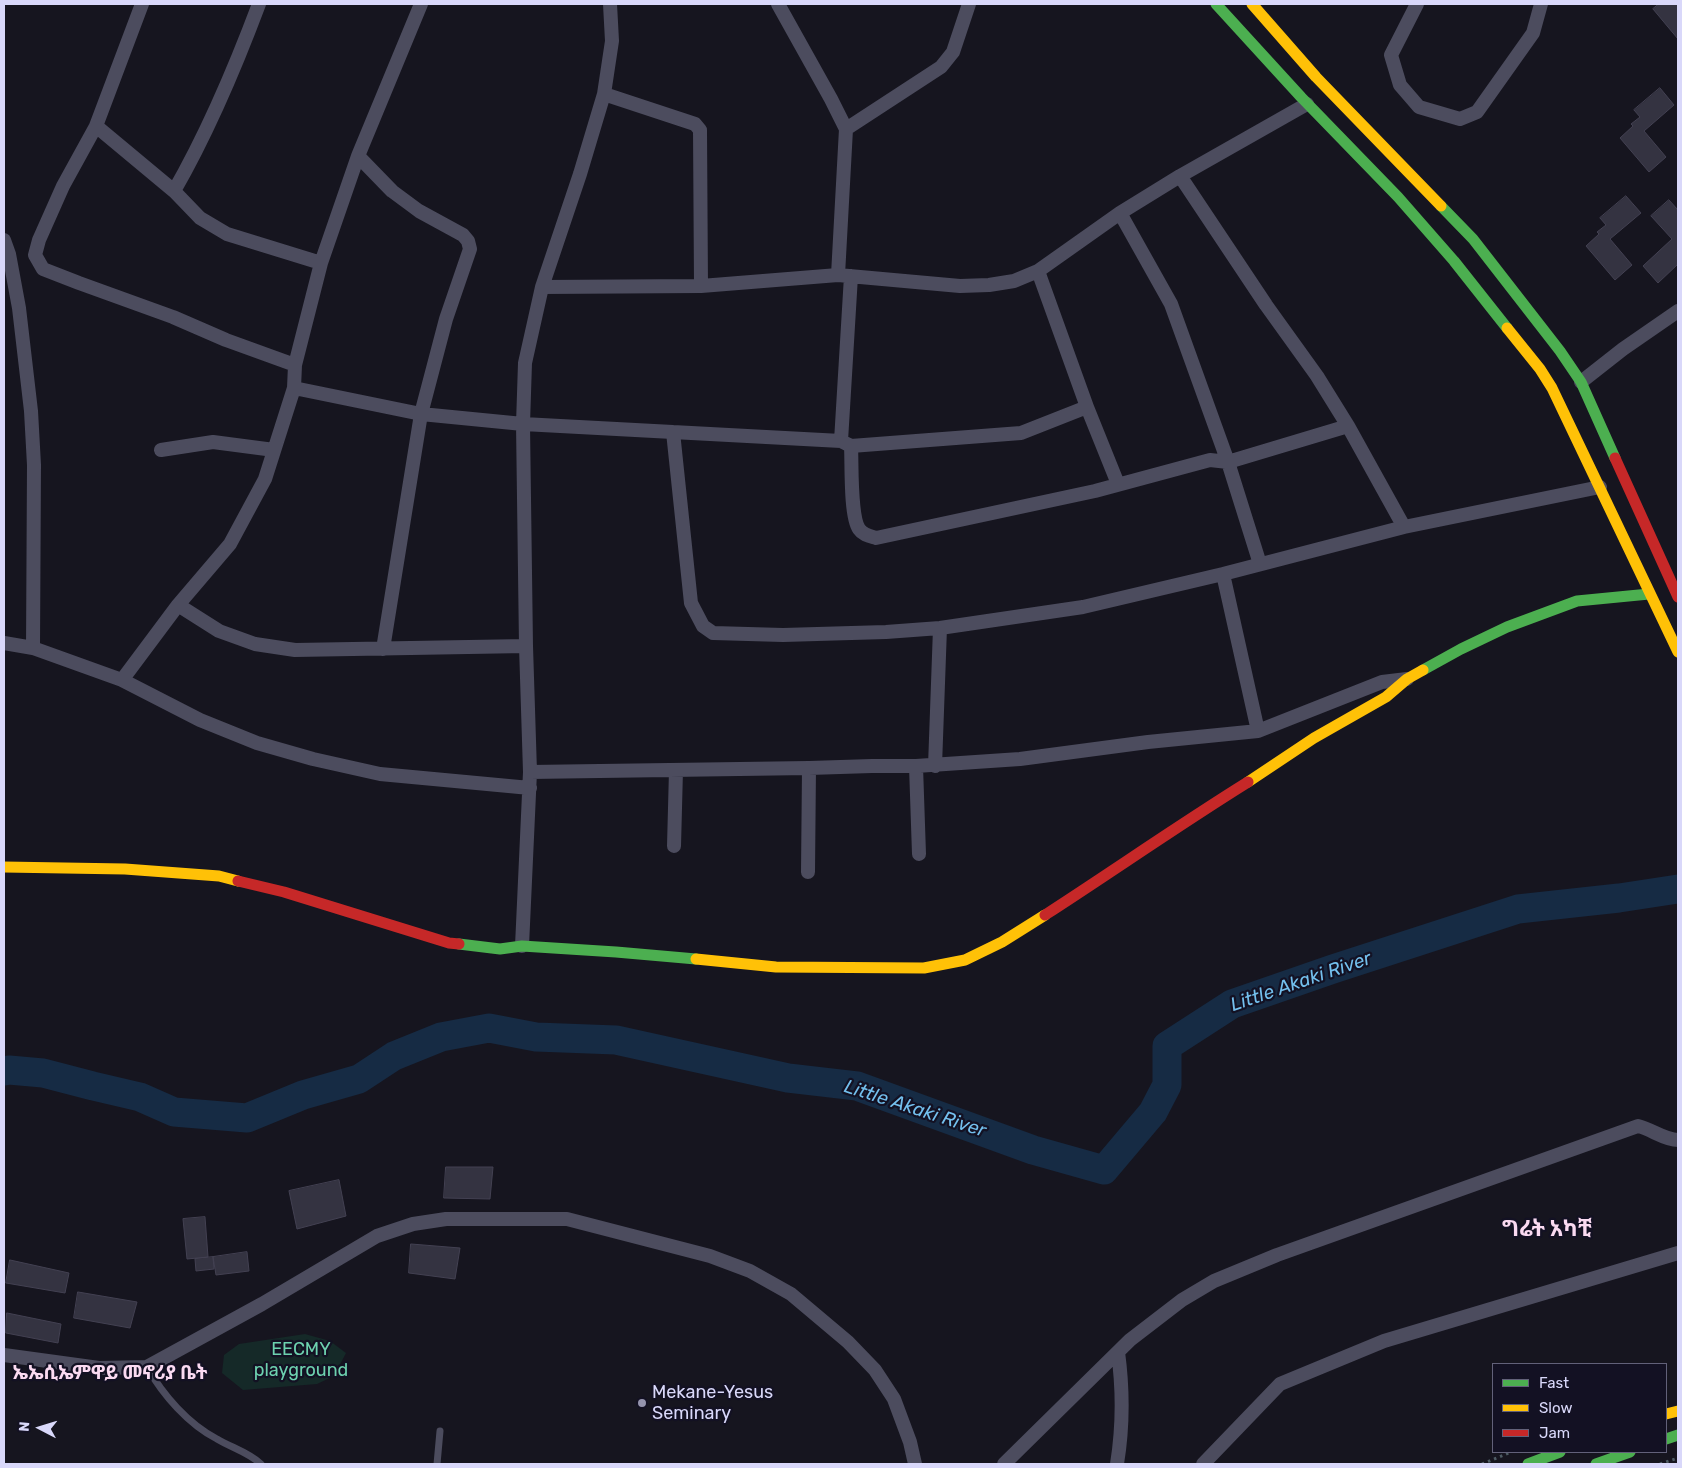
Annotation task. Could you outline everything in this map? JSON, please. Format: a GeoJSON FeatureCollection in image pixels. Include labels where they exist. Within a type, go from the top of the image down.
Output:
{"type":"FeatureCollection","features":[{"type":"Feature","properties":{"kind":"street"},"geometry":{"type":"LineString","coordinates":[[142,4],[96,126],[63,186],[39,240],[35,255],[43,268],[173,317],[226,340],[296,365]]}},
{"type":"Feature","properties":{"kind":"street"},"geometry":{"type":"LineString","coordinates":[[174,191],[193,159],[259,4]]}},
{"type":"Feature","properties":{"kind":"street"},"geometry":{"type":"LineString","coordinates":[[122,680],[178,605],[230,544],[265,479],[294,388],[296,365],[322,263],[358,156],[421,4]]}},
{"type":"Feature","properties":{"kind":"street"},"geometry":{"type":"LineString","coordinates":[[522,946],[530,788],[523,424],[525,363],[542,287],[580,174],[604,94],[612,41],[610,4]]}},
{"type":"Feature","properties":{"kind":"street"},"geometry":{"type":"LineString","coordinates":[[778,4],[846,129],[844,275],[846,443],[854,518],[859,530],[866,536],[876,538],[1095,491],[1210,460],[1228,462],[1348,426]]}},
{"type":"Feature","properties":{"kind":"street"},"geometry":{"type":"LineString","coordinates":[[846,129],[941,67],[953,52],[969,4]]}},
{"type":"Feature","properties":{"kind":"street"},"geometry":{"type":"LineString","coordinates":[[1216,4],[1307,104],[1398,197],[1454,261],[1540,369],[1563,379],[1581,382],[1623,349],[1678,311]]}},
{"type":"Feature","properties":{"kind":"street"},"geometry":{"type":"LineString","coordinates":[[1252,4],[1316,77],[1473,239],[1563,379],[1600,487],[1678,652]]}},
{"type":"Feature","properties":{"kind":"street"},"geometry":{"type":"LineString","coordinates":[[1417,4],[1391,55],[1400,85],[1419,107],[1460,119],[1477,112],[1533,33],[1541,4]]}},
{"type":"Feature","properties":{"kind":"street"},"geometry":{"type":"LineString","coordinates":[[604,94],[695,124],[700,130],[701,286]]}},
{"type":"Feature","properties":{"kind":"street"},"geometry":{"type":"LineString","coordinates":[[542,287],[701,286],[844,275],[960,286],[989,285],[1014,281],[1038,271],[1120,213],[1180,176],[1307,104]]}},
{"type":"Feature","properties":{"kind":"street"},"geometry":{"type":"LineString","coordinates":[[96,126],[174,191],[200,218],[227,234],[322,263]]}},
{"type":"Feature","properties":{"kind":"street"},"geometry":{"type":"LineString","coordinates":[[358,156],[392,191],[418,211],[463,235],[468,241],[470,249],[446,319],[421,414],[383,649]]}},
{"type":"Feature","properties":{"kind":"street"},"geometry":{"type":"LineString","coordinates":[[1180,176],[1266,305],[1317,376],[1348,426],[1404,527]]}},
{"type":"Feature","properties":{"kind":"street"},"geometry":{"type":"LineString","coordinates":[[1120,213],[1171,304],[1228,462],[1260,564]]}},
{"type":"Feature","properties":{"kind":"street"},"geometry":{"type":"LineString","coordinates":[[4,240],[9,254],[19,308],[31,411],[34,465],[33,648]]}},
{"type":"Feature","properties":{"kind":"street"},"geometry":{"type":"LineString","coordinates":[[1038,271],[1087,407],[1118,484]]}},
{"type":"Feature","properties":{"kind":"street"},"geometry":{"type":"LineString","coordinates":[[1581,382],[1674,580],[1678,597]]}},
{"type":"Feature","properties":{"kind":"street"},"geometry":{"type":"LineString","coordinates":[[294,388],[421,414],[523,424],[846,443],[1021,433],[1087,407]]}},
{"type":"Feature","properties":{"kind":"street"},"geometry":{"type":"LineString","coordinates":[[674,432],[691,603],[703,626],[713,633],[783,635],[886,632],[940,628],[1083,607],[1223,574],[1404,527],[1600,487]]}},
{"type":"Feature","properties":{"kind":"street"},"geometry":{"type":"LineString","coordinates":[[161,450],[213,442],[274,450]]}},
{"type":"Feature","properties":{"kind":"street"},"geometry":{"type":"LineString","coordinates":[[1223,574],[1258,731]]}},
{"type":"Feature","properties":{"kind":"street"},"geometry":{"type":"LineString","coordinates":[[4,867],[125,869],[219,876],[284,892],[449,943],[500,949],[522,946],[616,952],[776,967],[924,968],[965,960],[1002,942],[1107,875],[1182,822],[1266,771],[1314,738],[1386,696],[1407,679],[1461,649],[1507,627],[1577,601],[1649,594]]}},
{"type":"Feature","properties":{"kind":"street"},"geometry":{"type":"LineString","coordinates":[[178,605],[219,631],[255,644],[295,650],[526,646]]}},
{"type":"Feature","properties":{"kind":"street"},"geometry":{"type":"LineString","coordinates":[[935,766],[940,628]]}},
{"type":"Feature","properties":{"kind":"street"},"geometry":{"type":"LineString","coordinates":[[4,644],[33,648],[122,680],[200,720],[257,743],[313,759],[380,774],[530,788]]}},
{"type":"Feature","properties":{"kind":"street"},"geometry":{"type":"LineString","coordinates":[[530,772],[935,766],[1020,759],[1148,742],[1258,731],[1382,682],[1407,679]]}},
{"type":"Feature","properties":{"kind":"street"},"geometry":{"type":"LineString","coordinates":[[916,766],[919,854]]}},
{"type":"Feature","properties":{"kind":"street"},"geometry":{"type":"LineString","coordinates":[[808,872],[809,768]]}},
{"type":"Feature","properties":{"kind":"street"},"geometry":{"type":"LineString","coordinates":[[674,846],[676,770]]}},
{"type":"Feature","properties":{"kind":"street"},"geometry":{"type":"LineString","coordinates":[[1004,1464],[1130,1340],[1182,1300],[1214,1281],[1277,1255],[1638,1126],[1650,1129],[1672,1140],[1678,1140]]}},
{"type":"Feature","properties":{"kind":"street"},"geometry":{"type":"LineString","coordinates":[[4,1355],[99,1368],[147,1367],[262,1304],[377,1236],[414,1224],[446,1220],[567,1219],[710,1256],[750,1271],[791,1294],[848,1342],[876,1370],[894,1399],[910,1442],[915,1464]]}},
{"type":"Feature","properties":{"kind":"street"},"geometry":{"type":"LineString","coordinates":[[1204,1464],[1280,1384],[1384,1341],[1678,1253]]}},
{"type":"Feature","properties":{"kind":"street"},"geometry":{"type":"LineString","coordinates":[[1117,1464],[1121,1416],[1121,1377],[1118,1352]]}},
{"type":"Feature","properties":{"kind":"street"},"geometry":{"type":"LineString","coordinates":[[1528,1464],[1557,1453]]}},
{"type":"Feature","properties":{"kind":"street"},"geometry":{"type":"LineString","coordinates":[[1596,1464],[1627,1453]]}},
{"type":"Feature","properties":{"kind":"lane"},"geometry":{"type":"LineString","coordinates":[[147,1367],[155,1380],[185,1416],[215,1439],[251,1455],[261,1464]]}},
{"type":"Feature","properties":{"kind":"lane"},"geometry":{"type":"LineString","coordinates":[[438,1464],[440,1431]]}},
{"type":"Feature","properties":{"kind":"path"},"geometry":{"type":"LineString","coordinates":[[1482,1464],[1508,1453]]}},
{"type":"Feature","properties":{"kind":"path"},"geometry":{"type":"LineString","coordinates":[[1660,1464],[1678,1458]]}},
{"type":"Feature","properties":{"kind":"green space","name":"EECMY playground"},"geometry":{"type":"Polygon","coordinates":[[[305,1334],[330,1341],[346,1353],[334,1376],[317,1384],[243,1390],[222,1373],[224,1355],[239,1344],[305,1334]]]}},
{"type":"Feature","properties":{"kind":"building"},"geometry":{"type":"Polygon","coordinates":[[[1659,4],[1678,4],[1678,39],[1653,9],[1659,4]]]}},
{"type":"Feature","properties":{"kind":"building"},"geometry":{"type":"Polygon","coordinates":[[[1660,88],[1674,105],[1644,131],[1666,157],[1649,172],[1620,138],[1633,126],[1631,124],[1640,117],[1634,110],[1660,88]]]}},
{"type":"Feature","properties":{"kind":"building"},"geometry":{"type":"Polygon","coordinates":[[[1626,196],[1641,213],[1610,239],[1632,265],[1615,280],[1586,246],[1599,234],[1597,232],[1606,225],[1600,218],[1626,196]]]}},
{"type":"Feature","properties":{"kind":"building"},"geometry":{"type":"Polygon","coordinates":[[[1669,200],[1678,210],[1678,264],[1658,283],[1643,266],[1672,239],[1651,216],[1669,200]]]}},
{"type":"Feature","properties":{"kind":"building"},"geometry":{"type":"Polygon","coordinates":[[[446,1167],[493,1167],[490,1199],[444,1198],[446,1167]]]}},
{"type":"Feature","properties":{"kind":"building"},"geometry":{"type":"Polygon","coordinates":[[[339,1180],[346,1216],[297,1229],[289,1191],[339,1180]]]}},
{"type":"Feature","properties":{"kind":"building"},"geometry":{"type":"Polygon","coordinates":[[[205,1217],[208,1257],[187,1259],[183,1219],[205,1217]]]}},
{"type":"Feature","properties":{"kind":"building"},"geometry":{"type":"Polygon","coordinates":[[[411,1244],[460,1248],[455,1279],[409,1273],[411,1244]]]}},
{"type":"Feature","properties":{"kind":"building"},"geometry":{"type":"Polygon","coordinates":[[[247,1252],[249,1271],[216,1275],[213,1257],[247,1252]]]}},
{"type":"Feature","properties":{"kind":"building"},"geometry":{"type":"Polygon","coordinates":[[[213,1257],[214,1269],[196,1271],[195,1259],[213,1257]]]}},
{"type":"Feature","properties":{"kind":"building"},"geometry":{"type":"Polygon","coordinates":[[[10,1260],[69,1273],[65,1293],[6,1283],[10,1260]]]}},
{"type":"Feature","properties":{"kind":"building"},"geometry":{"type":"Polygon","coordinates":[[[78,1292],[137,1302],[130,1328],[74,1318],[78,1292]]]}},
{"type":"Feature","properties":{"kind":"building"},"geometry":{"type":"Polygon","coordinates":[[[7,1313],[61,1324],[58,1343],[6,1333],[7,1313]]]}},
{"type":"Feature","properties":{"kind":"waterway","name":"Little Akaki River"},"geometry":{"type":"LineString","coordinates":[[4,1071],[43,1073],[140,1097],[174,1112],[247,1118],[303,1095],[359,1079],[394,1056],[441,1037],[489,1028],[536,1037],[616,1040],[788,1078],[857,1086],[1033,1150],[1104,1170],[1153,1112],[1167,1085],[1167,1046],[1232,1004],[1518,909],[1619,898],[1678,889]]}},
{"type":"Feature","properties":{"kind":"traffic: fast"},"geometry":{"type":"LineString","coordinates":[[1216,4],[1301,97],[1398,197],[1454,261],[1507,328]]}},
{"type":"Feature","properties":{"kind":"traffic: fast"},"geometry":{"type":"LineString","coordinates":[[1441,206],[1473,239],[1560,351],[1581,382],[1615,458]]}},
{"type":"Feature","properties":{"kind":"traffic: fast"},"geometry":{"type":"LineString","coordinates":[[1423,670],[1507,627],[1577,601],[1649,594]]}},
{"type":"Feature","properties":{"kind":"traffic: fast"},"geometry":{"type":"LineString","coordinates":[[459,944],[500,949],[522,946],[696,959]]}},
{"type":"Feature","properties":{"kind":"traffic: fast"},"geometry":{"type":"LineString","coordinates":[[1667,1439],[1678,1435]]}},
{"type":"Feature","properties":{"kind":"traffic: fast"},"geometry":{"type":"LineString","coordinates":[[1528,1464],[1557,1453]]}},
{"type":"Feature","properties":{"kind":"traffic: fast"},"geometry":{"type":"LineString","coordinates":[[1596,1464],[1627,1453]]}},
{"type":"Feature","properties":{"kind":"traffic: slow"},"geometry":{"type":"LineString","coordinates":[[1252,4],[1316,77],[1441,206]]}},
{"type":"Feature","properties":{"kind":"traffic: slow"},"geometry":{"type":"LineString","coordinates":[[1507,328],[1540,369],[1552,388],[1678,652]]}},
{"type":"Feature","properties":{"kind":"traffic: slow"},"geometry":{"type":"LineString","coordinates":[[1248,782],[1314,738],[1386,697],[1407,679],[1423,670]]}},
{"type":"Feature","properties":{"kind":"traffic: slow"},"geometry":{"type":"LineString","coordinates":[[4,867],[125,869],[219,876],[238,881]]}},
{"type":"Feature","properties":{"kind":"traffic: slow"},"geometry":{"type":"LineString","coordinates":[[696,959],[776,967],[924,968],[965,960],[1002,942],[1045,915]]}},
{"type":"Feature","properties":{"kind":"traffic: slow"},"geometry":{"type":"LineString","coordinates":[[1667,1414],[1678,1411]]}},
{"type":"Feature","properties":{"kind":"traffic: jam"},"geometry":{"type":"LineString","coordinates":[[1615,458],[1678,597]]}},
{"type":"Feature","properties":{"kind":"traffic: jam"},"geometry":{"type":"LineString","coordinates":[[1045,915],[1248,782]]}},
{"type":"Feature","properties":{"kind":"traffic: jam"},"geometry":{"type":"LineString","coordinates":[[238,881],[284,892],[449,943],[459,944]]}},
{"type":"Feature","properties":{"kind":"place","name":"Mekane-Yesus Seminary"},"geometry":{"type":"Point","coordinates":[642,1403]}},
{"type":"Feature","properties":{"kind":"district","name":"ግሬት አካቺ"},"geometry":{"type":"Point","coordinates":[1547,1230]}},
{"type":"Feature","properties":{"kind":"district","name":"ኤኤሲኤምዋይ መኖሪያ ቤት"},"geometry":{"type":"Point","coordinates":[110,1374]}}]}
